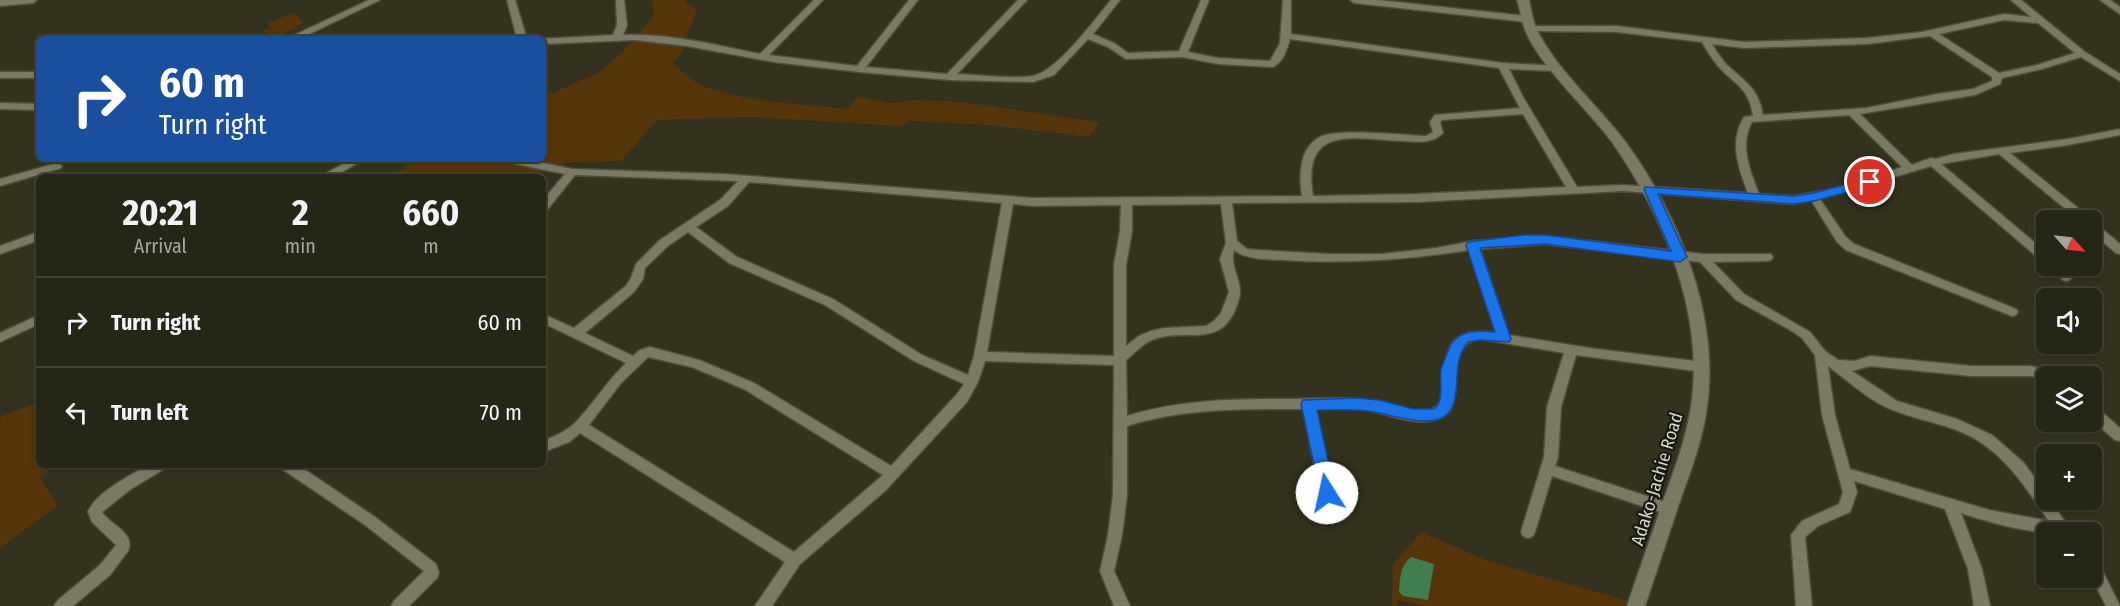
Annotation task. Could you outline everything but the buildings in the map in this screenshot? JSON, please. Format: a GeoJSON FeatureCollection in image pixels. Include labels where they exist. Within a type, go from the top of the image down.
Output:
{"type":"FeatureCollection","features":[{"type":"Feature","properties":{"kind":"street"},"geometry":{"type":"LineString","coordinates":[[0,3],[33,0]]}},
{"type":"Feature","properties":{"kind":"street"},"geometry":{"type":"LineString","coordinates":[[298,36],[376,0]]}},
{"type":"Feature","properties":{"kind":"street"},"geometry":{"type":"LineString","coordinates":[[511,0],[521,36]]}},
{"type":"Feature","properties":{"kind":"street"},"geometry":{"type":"LineString","coordinates":[[617,38],[622,25],[620,0]]}},
{"type":"Feature","properties":{"kind":"street"},"geometry":{"type":"LineString","coordinates":[[762,57],[819,0]]}},
{"type":"Feature","properties":{"kind":"street"},"geometry":{"type":"LineString","coordinates":[[859,69],[914,0]]}},
{"type":"Feature","properties":{"kind":"street"},"geometry":{"type":"LineString","coordinates":[[950,77],[1021,0]]}},
{"type":"Feature","properties":{"kind":"street"},"geometry":{"type":"LineString","coordinates":[[546,41],[617,38],[687,43],[762,57],[859,69],[950,77],[1033,79],[1051,73],[1116,0]]}},
{"type":"Feature","properties":{"kind":"street"},"geometry":{"type":"LineString","coordinates":[[1183,54],[1203,0]]}},
{"type":"Feature","properties":{"kind":"street"},"geometry":{"type":"LineString","coordinates":[[1087,35],[1111,45],[1126,56],[1183,54],[1218,62],[1274,64],[1278,60],[1286,36],[1287,0]]}},
{"type":"Feature","properties":{"kind":"street"},"geometry":{"type":"LineString","coordinates":[[1354,0],[1528,23],[1617,29],[1744,45],[1850,42],[1931,33],[2004,17],[2041,21]]}},
{"type":"Feature","properties":{"kind":"street","name":"Adako-Jachie Road"},"geometry":{"type":"LineString","coordinates":[[1523,0],[1528,23],[1543,51],[1624,147],[1650,189],[1680,257],[1695,305],[1703,367],[1699,407],[1691,445],[1636,606]]}},
{"type":"Feature","properties":{"kind":"street"},"geometry":{"type":"LineString","coordinates":[[2015,0],[2082,54],[2120,78]]}},
{"type":"Feature","properties":{"kind":"street"},"geometry":{"type":"LineString","coordinates":[[2104,0],[2120,11]]}},
{"type":"Feature","properties":{"kind":"street"},"geometry":{"type":"LineString","coordinates":[[1931,33],[1997,76],[2039,67],[2082,54]]}},
{"type":"Feature","properties":{"kind":"street"},"geometry":{"type":"LineString","coordinates":[[1286,36],[1503,66],[1557,68]]}},
{"type":"Feature","properties":{"kind":"street"},"geometry":{"type":"LineString","coordinates":[[1706,42],[1724,66],[1746,84],[1756,101],[1758,117]]}},
{"type":"Feature","properties":{"kind":"street"},"geometry":{"type":"LineString","coordinates":[[1503,66],[1574,191]]}},
{"type":"Feature","properties":{"kind":"street"},"geometry":{"type":"LineString","coordinates":[[0,75],[36,75]]}},
{"type":"Feature","properties":{"kind":"street"},"geometry":{"type":"LineString","coordinates":[[1755,198],[1743,165],[1741,149],[1746,120],[1758,117],[1852,112],[1976,92],[1993,86],[1997,82],[1997,76]]}},
{"type":"Feature","properties":{"kind":"street"},"geometry":{"type":"LineString","coordinates":[[0,106],[36,107]]}},
{"type":"Feature","properties":{"kind":"street"},"geometry":{"type":"LineString","coordinates":[[1308,200],[1304,172],[1312,152],[1324,139],[1351,136],[1428,139],[1438,133],[1436,122],[1439,117],[1527,111]]}},
{"type":"Feature","properties":{"kind":"street"},"geometry":{"type":"LineString","coordinates":[[1852,112],[1909,168]]}},
{"type":"Feature","properties":{"kind":"street"},"geometry":{"type":"LineString","coordinates":[[521,162],[572,172],[746,179],[1008,200],[1127,202],[1226,199],[1308,200],[1650,189],[1793,200],[1814,197],[1870,182],[1931,162],[2120,132]]}},
{"type":"Feature","properties":{"kind":"street"},"geometry":{"type":"LineString","coordinates":[[2001,151],[2073,210]]}},
{"type":"Feature","properties":{"kind":"street"},"geometry":{"type":"LineString","coordinates":[[330,174],[354,162]]}},
{"type":"Feature","properties":{"kind":"street"},"geometry":{"type":"LineString","coordinates":[[1931,162],[2036,250]]}},
{"type":"Feature","properties":{"kind":"street"},"geometry":{"type":"LineString","coordinates":[[0,183],[57,166]]}},
{"type":"Feature","properties":{"kind":"street"},"geometry":{"type":"LineString","coordinates":[[546,203],[572,172]]}},
{"type":"Feature","properties":{"kind":"street"},"geometry":{"type":"LineString","coordinates":[[575,334],[630,289],[637,279],[640,267],[648,257],[664,243],[724,203],[746,179]]}},
{"type":"Feature","properties":{"kind":"street"},"geometry":{"type":"LineString","coordinates":[[1814,197],[1841,239],[1850,247],[2012,312]]}},
{"type":"Feature","properties":{"kind":"street"},"geometry":{"type":"LineString","coordinates":[[1226,199],[1233,243],[1244,252],[1258,254],[1347,259],[1401,256],[1524,239],[1680,257],[1767,257]]}},
{"type":"Feature","properties":{"kind":"street"},"geometry":{"type":"LineString","coordinates":[[763,606],[795,560],[881,486],[963,398],[972,382],[980,356],[1008,200]]}},
{"type":"Feature","properties":{"kind":"street"},"geometry":{"type":"LineString","coordinates":[[1122,606],[1107,571],[1115,535],[1120,495],[1120,266],[1126,231],[1127,202]]}},
{"type":"Feature","properties":{"kind":"street"},"geometry":{"type":"LineString","coordinates":[[688,226],[733,260],[829,302],[918,358],[972,382]]}},
{"type":"Feature","properties":{"kind":"street"},"geometry":{"type":"LineString","coordinates":[[2102,235],[2120,250]]}},
{"type":"Feature","properties":{"kind":"street"},"geometry":{"type":"LineString","coordinates":[[0,250],[36,237]]}},
{"type":"Feature","properties":{"kind":"street"},"geometry":{"type":"LineString","coordinates":[[980,356],[1121,359],[1150,335],[1208,331],[1216,326],[1232,304],[1236,292],[1225,262],[1227,250],[1233,243]]}},
{"type":"Feature","properties":{"kind":"street"},"geometry":{"type":"LineString","coordinates":[[1473,245],[1504,339]]}},
{"type":"Feature","properties":{"kind":"street"},"geometry":{"type":"LineString","coordinates":[[1703,258],[1740,297],[1806,335],[1833,365],[1893,405],[1952,423],[1987,439],[2019,466],[2057,522]]}},
{"type":"Feature","properties":{"kind":"street"},"geometry":{"type":"LineString","coordinates":[[0,338],[36,320]]}},
{"type":"Feature","properties":{"kind":"street"},"geometry":{"type":"LineString","coordinates":[[546,320],[635,362]]}},
{"type":"Feature","properties":{"kind":"street"},"geometry":{"type":"LineString","coordinates":[[1121,423],[1172,411],[1261,404],[1356,404],[1379,406],[1413,415],[1437,414],[1444,410],[1447,401],[1449,368],[1457,346],[1464,338],[1480,335],[1682,366],[1703,367]]}},
{"type":"Feature","properties":{"kind":"street"},"geometry":{"type":"LineString","coordinates":[[1528,532],[1548,469],[1552,449],[1554,407],[1572,350]]}},
{"type":"Feature","properties":{"kind":"street"},"geometry":{"type":"LineString","coordinates":[[546,446],[564,438],[579,426],[604,393],[644,353],[650,352],[695,363],[749,386],[892,474]]}},
{"type":"Feature","properties":{"kind":"street"},"geometry":{"type":"LineString","coordinates":[[1804,606],[1798,535],[1804,526],[1831,517],[1845,508],[1850,492],[1836,452],[1821,376],[1821,354]]}},
{"type":"Feature","properties":{"kind":"street"},"geometry":{"type":"LineString","coordinates":[[1833,365],[1855,366],[1870,362],[1971,371],[2036,372]]}},
{"type":"Feature","properties":{"kind":"street"},"geometry":{"type":"LineString","coordinates":[[1308,404],[1327,493]]}},
{"type":"Feature","properties":{"kind":"street"},"geometry":{"type":"LineString","coordinates":[[2102,420],[2120,436]]}},
{"type":"Feature","properties":{"kind":"street"},"geometry":{"type":"LineString","coordinates":[[579,426],[795,560]]}},
{"type":"Feature","properties":{"kind":"street"},"geometry":{"type":"LineString","coordinates":[[62,606],[105,570],[123,547],[123,541],[97,518],[95,512],[97,507],[154,468]]}},
{"type":"Feature","properties":{"kind":"street"},"geometry":{"type":"LineString","coordinates":[[291,468],[370,521],[431,568],[432,573],[399,606]]}},
{"type":"Feature","properties":{"kind":"street"},"geometry":{"type":"LineString","coordinates":[[1548,469],[1670,509]]}},
{"type":"Feature","properties":{"kind":"street"},"geometry":{"type":"LineString","coordinates":[[1845,473],[1952,506],[2036,526]]}},
{"type":"Feature","properties":{"kind":"street"},"geometry":{"type":"LineString","coordinates":[[1952,506],[1976,569],[1982,606]]}},
{"type":"Feature","properties":{"kind":"street"},"geometry":{"type":"LineString","coordinates":[[2102,583],[2114,606]]}},
{"type":"Feature","properties":{"kind":"shaded area"},"geometry":{"type":"Polygon","coordinates":[[[652,0],[686,0],[685,2],[697,9],[687,36],[686,47],[673,64],[699,84],[731,95],[848,109],[858,97],[890,103],[916,100],[962,102],[1099,122],[1090,137],[988,125],[910,121],[903,126],[750,117],[657,120],[621,161],[565,163],[533,174],[394,174],[413,162],[546,162],[546,96],[600,72],[629,45],[654,15],[652,0]]]}},
{"type":"Feature","properties":{"kind":"shaded area"},"geometry":{"type":"Polygon","coordinates":[[[294,13],[304,23],[278,36],[270,36],[263,31],[271,27],[267,23],[294,13]]]}},
{"type":"Feature","properties":{"kind":"shaded area"},"geometry":{"type":"Polygon","coordinates":[[[36,403],[36,468],[56,468],[40,477],[57,506],[0,548],[0,417],[36,403]]]}},
{"type":"Feature","properties":{"kind":"shaded area"},"geometry":{"type":"Polygon","coordinates":[[[1421,532],[1488,561],[1632,602],[1631,606],[1426,606],[1398,600],[1398,606],[1392,606],[1393,565],[1421,532]]]}},
{"type":"Feature","properties":{"kind":"shaded area"},"geometry":{"type":"Polygon","coordinates":[[[1411,557],[1434,564],[1428,600],[1403,596],[1399,592],[1403,568],[1411,557]]]}},
{"type":"Feature","properties":{"kind":"route"},"geometry":{"type":"LineString","coordinates":[[1327,493],[1308,404],[1356,404],[1379,406],[1413,415],[1437,414],[1444,410],[1447,401],[1449,368],[1457,346],[1464,338],[1480,335],[1504,339],[1473,245],[1524,239],[1545,240],[1680,257],[1650,189],[1767,200],[1793,200],[1832,193],[1870,182]]}}]}
